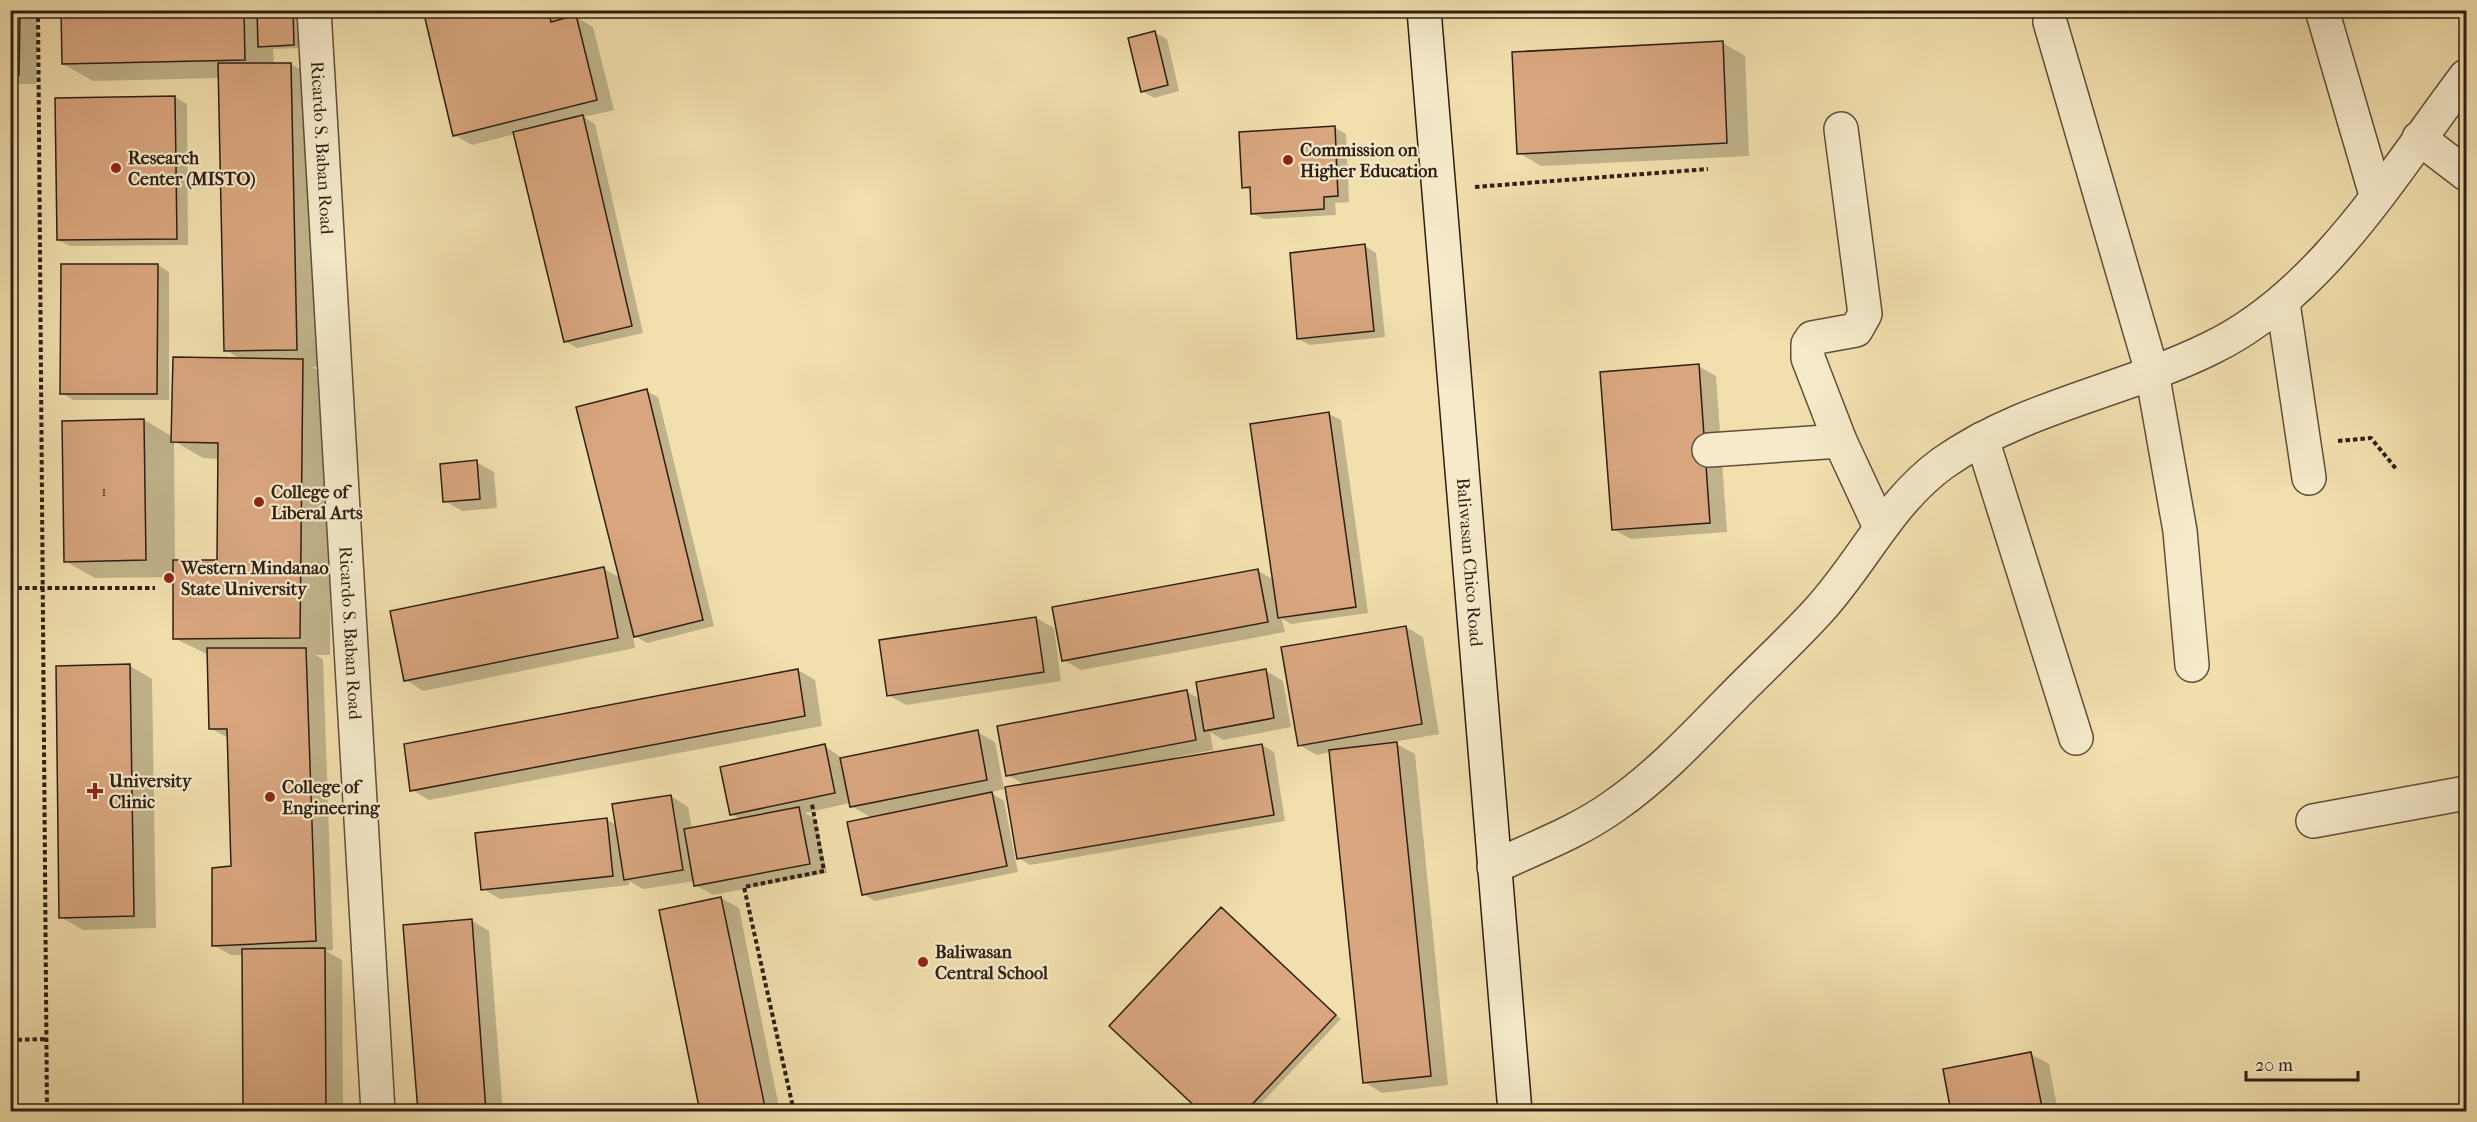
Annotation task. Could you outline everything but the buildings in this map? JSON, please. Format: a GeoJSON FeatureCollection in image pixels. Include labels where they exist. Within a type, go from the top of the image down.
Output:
{"type":"FeatureCollection","features":[{"type":"Feature","properties":{"kind":"street","name":"Ricardo S. Baban Road"},"geometry":{"type":"LineString","coordinates":[[314,10],[378,1112]]}},
{"type":"Feature","properties":{"kind":"street","name":"Baliwasan Chico Road"},"geometry":{"type":"LineString","coordinates":[[1424,10],[1515,1112]]}},
{"type":"Feature","properties":{"kind":"street"},"geometry":{"type":"LineString","coordinates":[[2322,10],[2376,195]]}},
{"type":"Feature","properties":{"kind":"street"},"geometry":{"type":"LineString","coordinates":[[2050,22],[2152,372],[2180,531],[2192,665]]}},
{"type":"Feature","properties":{"kind":"street"},"geometry":{"type":"LineString","coordinates":[[1494,867],[1593,820],[1617,805],[1658,770],[1820,609],[1880,527],[1915,487],[1943,463],[1982,439],[2054,408],[2208,350],[2250,327],[2283,303],[2331,254],[2466,76]]}},
{"type":"Feature","properties":{"kind":"street"},"geometry":{"type":"LineString","coordinates":[[1841,129],[1865,297],[1864,320],[1856,330],[1816,335],[1808,344],[1807,350],[1840,441],[1880,527]]}},
{"type":"Feature","properties":{"kind":"street"},"geometry":{"type":"LineString","coordinates":[[2419,138],[2466,174]]}},
{"type":"Feature","properties":{"kind":"street"},"geometry":{"type":"LineString","coordinates":[[2283,303],[2309,478]]}},
{"type":"Feature","properties":{"kind":"street"},"geometry":{"type":"LineString","coordinates":[[1982,439],[2076,738]]}},
{"type":"Feature","properties":{"kind":"street"},"geometry":{"type":"LineString","coordinates":[[1709,450],[1840,441]]}},
{"type":"Feature","properties":{"kind":"street"},"geometry":{"type":"LineString","coordinates":[[2313,821],[2466,793]]}},
{"type":"Feature","properties":{"kind":"path"},"geometry":{"type":"LineString","coordinates":[[38,10],[47,1112]]}},
{"type":"Feature","properties":{"kind":"path"},"geometry":{"type":"LineString","coordinates":[[1439,189],[1708,169]]}},
{"type":"Feature","properties":{"kind":"path"},"geometry":{"type":"LineString","coordinates":[[2304,443],[2371,438],[2397,470]]}},
{"type":"Feature","properties":{"kind":"path"},"geometry":{"type":"LineString","coordinates":[[10,588],[155,588]]}},
{"type":"Feature","properties":{"kind":"path"},"geometry":{"type":"LineString","coordinates":[[794,1112],[744,887],[824,871],[812,804]]}},
{"type":"Feature","properties":{"kind":"path"},"geometry":{"type":"LineString","coordinates":[[10,1040],[46,1040]]}},
{"type":"Feature","properties":{"kind":"place","name":"Commission on Higher Education"},"geometry":{"type":"Point","coordinates":[1288,160]}},
{"type":"Feature","properties":{"kind":"place","name":"Research Center (MISTO)"},"geometry":{"type":"Point","coordinates":[116,168]}},
{"type":"Feature","properties":{"kind":"place","name":"College of Liberal Arts"},"geometry":{"type":"Point","coordinates":[259,502]}},
{"type":"Feature","properties":{"kind":"place","name":"Western Mindanao State University"},"geometry":{"type":"Point","coordinates":[169,578]}},
{"type":"Feature","properties":{"kind":"place","name":"University Clinic"},"geometry":{"type":"Point","coordinates":[95,791]}},
{"type":"Feature","properties":{"kind":"place","name":"College of Engineering"},"geometry":{"type":"Point","coordinates":[270,797]}},
{"type":"Feature","properties":{"kind":"place","name":"Baliwasan Central School"},"geometry":{"type":"Point","coordinates":[923,962]}}]}
